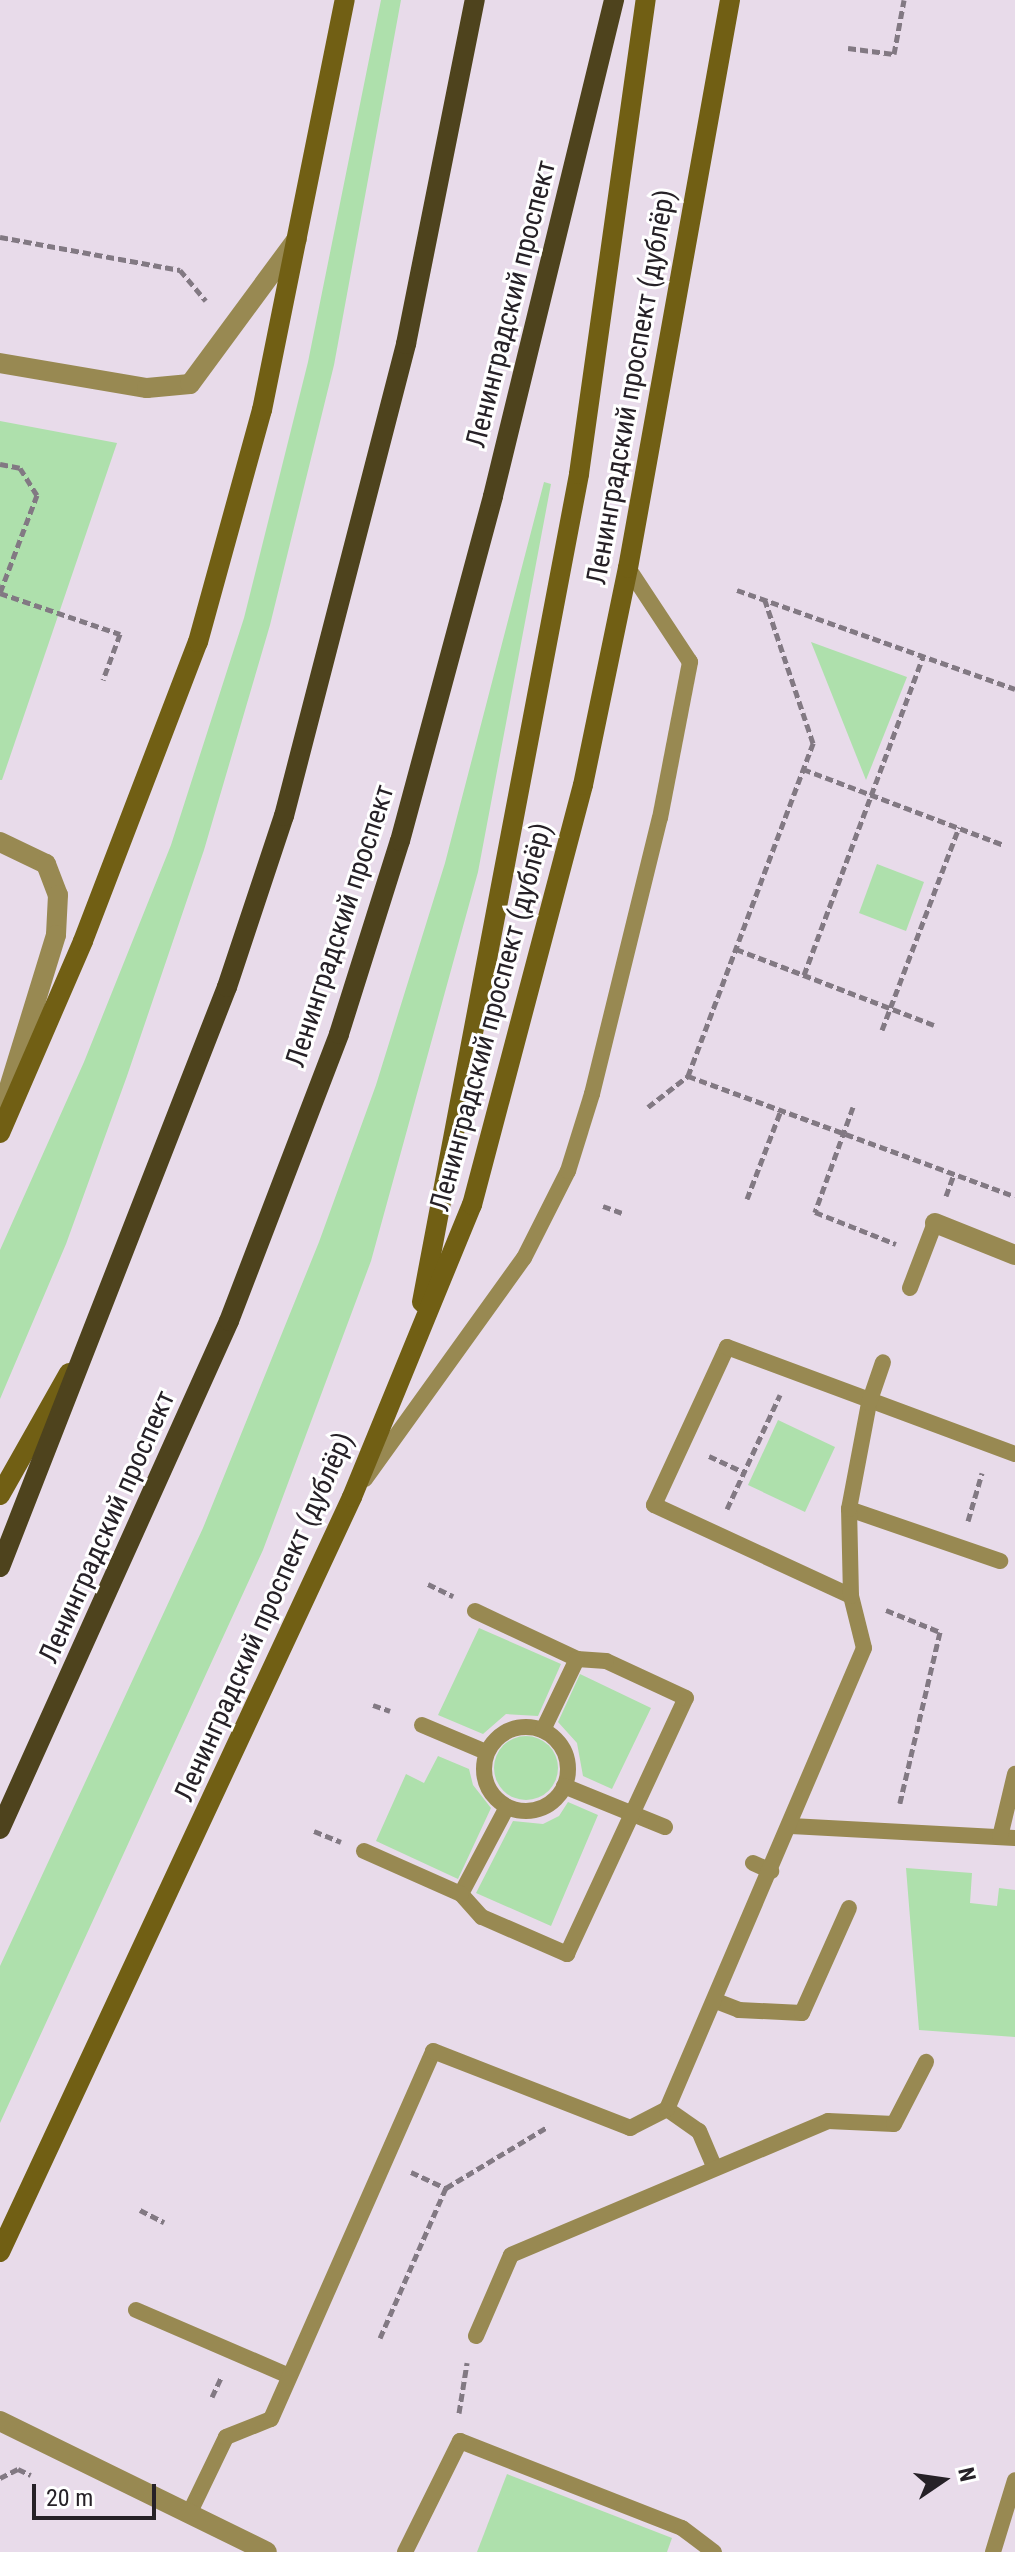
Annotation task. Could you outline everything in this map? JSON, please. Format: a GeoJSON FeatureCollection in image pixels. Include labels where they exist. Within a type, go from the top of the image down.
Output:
{"type":"FeatureCollection","features":[{"type":"Feature","properties":{"kind":"main road"},"geometry":{"type":"LineString","coordinates":[[0,1133],[83,941],[198,642],[262,410],[345,0]]}},
{"type":"Feature","properties":{"kind":"main road"},"geometry":{"type":"LineString","coordinates":[[0,1567],[79,1356],[227,987],[284,816],[406,344],[475,0]]}},
{"type":"Feature","properties":{"kind":"main road","name":"Ленинградский проспект"},"geometry":{"type":"LineString","coordinates":[[0,1829],[229,1321],[339,1034],[400,841],[493,496],[614,0]]}},
{"type":"Feature","properties":{"kind":"main road"},"geometry":{"type":"LineString","coordinates":[[416,1338],[579,474],[646,0]]}},
{"type":"Feature","properties":{"kind":"main road","name":"Ленинградский проспект (дублёр)"},"geometry":{"type":"LineString","coordinates":[[0,2252],[352,1497],[472,1205],[531,994],[583,785],[628,568],[730,0]]}},
{"type":"Feature","properties":{"kind":"main road"},"geometry":{"type":"LineString","coordinates":[[0,1495],[79,1356]]}},
{"type":"Feature","properties":{"kind":"street"},"geometry":{"type":"LineString","coordinates":[[0,363],[147,388],[190,384],[297,239]]}},
{"type":"Feature","properties":{"kind":"street"},"geometry":{"type":"LineString","coordinates":[[0,842],[46,864],[58,895],[56,935],[0,1118]]}},
{"type":"Feature","properties":{"kind":"street"},"geometry":{"type":"LineString","coordinates":[[935,1223],[1015,1255]]}},
{"type":"Feature","properties":{"kind":"street"},"geometry":{"type":"LineString","coordinates":[[0,2421],[267,2552]]}},
{"type":"Feature","properties":{"kind":"lane"},"geometry":{"type":"LineString","coordinates":[[352,1497],[524,1258],[568,1171],[592,1094],[657,832],[690,662],[628,568]]}},
{"type":"Feature","properties":{"kind":"lane"},"geometry":{"type":"LineString","coordinates":[[910,1288],[935,1223]]}},
{"type":"Feature","properties":{"kind":"lane"},"geometry":{"type":"LineString","coordinates":[[851,1596],[654,1505],[727,1347],[869,1403],[1015,1454]]}},
{"type":"Feature","properties":{"kind":"lane"},"geometry":{"type":"LineString","coordinates":[[189,2514],[226,2437],[271,2419],[433,2051],[630,2128],[667,2109],[791,1826],[864,1648],[851,1596],[849,1509],[869,1403],[883,1362]]}},
{"type":"Feature","properties":{"kind":"lane"},"geometry":{"type":"LineString","coordinates":[[849,1509],[1000,1561]]}},
{"type":"Feature","properties":{"kind":"lane"},"geometry":{"type":"LineString","coordinates":[[364,1851],[461,1894],[482,1917],[567,1954],[686,1698],[606,1661],[577,1659],[475,1611]]}},
{"type":"Feature","properties":{"kind":"lane"},"geometry":{"type":"LineString","coordinates":[[543,1730],[577,1659]]}},
{"type":"Feature","properties":{"kind":"lane"},"geometry":{"type":"LineString","coordinates":[[422,1725],[486,1752]]}},
{"type":"Feature","properties":{"kind":"lane"},"geometry":{"type":"LineString","coordinates":[[517,1727],[543,1730],[563,1748],[564,1786],[557,1797],[534,1810],[507,1807],[497,1800],[484,1778],[486,1752],[504,1732],[517,1727]]}},
{"type":"Feature","properties":{"kind":"lane"},"geometry":{"type":"LineString","coordinates":[[791,1826],[1007,1838],[1015,1774]]}},
{"type":"Feature","properties":{"kind":"lane"},"geometry":{"type":"LineString","coordinates":[[564,1786],[665,1827]]}},
{"type":"Feature","properties":{"kind":"lane"},"geometry":{"type":"LineString","coordinates":[[461,1894],[507,1807]]}},
{"type":"Feature","properties":{"kind":"lane"},"geometry":{"type":"LineString","coordinates":[[753,1863],[771,1871]]}},
{"type":"Feature","properties":{"kind":"lane"},"geometry":{"type":"LineString","coordinates":[[716,2001],[739,2010],[802,2013],[849,1908]]}},
{"type":"Feature","properties":{"kind":"lane"},"geometry":{"type":"LineString","coordinates":[[476,2336],[511,2255],[714,2166],[828,2121],[894,2124],[926,2062]]}},
{"type":"Feature","properties":{"kind":"lane"},"geometry":{"type":"LineString","coordinates":[[667,2109],[699,2131],[714,2166]]}},
{"type":"Feature","properties":{"kind":"lane"},"geometry":{"type":"LineString","coordinates":[[136,2310],[289,2376]]}},
{"type":"Feature","properties":{"kind":"lane"},"geometry":{"type":"LineString","coordinates":[[405,2552],[460,2441],[682,2528],[714,2552]]}},
{"type":"Feature","properties":{"kind":"lane"},"geometry":{"type":"LineString","coordinates":[[993,2552],[1015,2480]]}},
{"type":"Feature","properties":{"kind":"path"},"geometry":{"type":"LineString","coordinates":[[848,48],[894,54],[904,0]]}},
{"type":"Feature","properties":{"kind":"path"},"geometry":{"type":"LineString","coordinates":[[0,237],[180,270],[206,301]]}},
{"type":"Feature","properties":{"kind":"path"},"geometry":{"type":"LineString","coordinates":[[0,464],[20,468],[37,495],[0,593],[120,634],[103,680]]}},
{"type":"Feature","properties":{"kind":"path"},"geometry":{"type":"LineString","coordinates":[[737,590],[1015,689]]}},
{"type":"Feature","properties":{"kind":"path"},"geometry":{"type":"LineString","coordinates":[[648,1107],[688,1076],[813,743],[765,600]]}},
{"type":"Feature","properties":{"kind":"path"},"geometry":{"type":"LineString","coordinates":[[804,975],[923,656]]}},
{"type":"Feature","properties":{"kind":"path"},"geometry":{"type":"LineString","coordinates":[[803,769],[1002,844]]}},
{"type":"Feature","properties":{"kind":"path"},"geometry":{"type":"LineString","coordinates":[[882,1030],[959,827]]}},
{"type":"Feature","properties":{"kind":"path"},"geometry":{"type":"LineString","coordinates":[[736,949],[934,1025]]}},
{"type":"Feature","properties":{"kind":"path"},"geometry":{"type":"LineString","coordinates":[[688,1076],[1015,1196]]}},
{"type":"Feature","properties":{"kind":"path"},"geometry":{"type":"LineString","coordinates":[[853,1107],[815,1212],[923,1255]]}},
{"type":"Feature","properties":{"kind":"path"},"geometry":{"type":"LineString","coordinates":[[747,1199],[781,1110]]}},
{"type":"Feature","properties":{"kind":"path"},"geometry":{"type":"LineString","coordinates":[[603,1206],[622,1213]]}},
{"type":"Feature","properties":{"kind":"path"},"geometry":{"type":"LineString","coordinates":[[715,1534],[790,1372]]}},
{"type":"Feature","properties":{"kind":"path"},"geometry":{"type":"LineString","coordinates":[[683,1444],[744,1472]]}},
{"type":"Feature","properties":{"kind":"path"},"geometry":{"type":"LineString","coordinates":[[960,1549],[990,1445]]}},
{"type":"Feature","properties":{"kind":"path"},"geometry":{"type":"LineString","coordinates":[[851,1596],[940,1632],[893,1831]]}},
{"type":"Feature","properties":{"kind":"path"},"geometry":{"type":"LineString","coordinates":[[373,1705],[390,1711]]}},
{"type":"Feature","properties":{"kind":"path"},"geometry":{"type":"LineString","coordinates":[[380,2338],[446,2188],[579,2109]]}},
{"type":"Feature","properties":{"kind":"path"},"geometry":{"type":"LineString","coordinates":[[384,2160],[446,2188]]}},
{"type":"Feature","properties":{"kind":"path"},"geometry":{"type":"LineString","coordinates":[[140,2210],[164,2222]]}},
{"type":"Feature","properties":{"kind":"path"},"geometry":{"type":"LineString","coordinates":[[460,2441],[459,2404],[476,2336]]}},
{"type":"Feature","properties":{"kind":"path"},"geometry":{"type":"LineString","coordinates":[[0,2478],[18,2469],[40,2479]]}},
{"type":"Feature","properties":{"kind":"green space"},"geometry":{"type":"Polygon","coordinates":[[[381,0],[401,0],[334,365],[270,625],[204,850],[127,1076],[66,1244],[0,1399],[0,1250],[84,1062],[171,845],[244,618],[308,362],[381,0]]]}},
{"type":"Feature","properties":{"kind":"green space"},"geometry":{"type":"Polygon","coordinates":[[[0,421],[117,443],[2,780],[0,780],[0,421]]]}},
{"type":"Feature","properties":{"kind":"green space"},"geometry":{"type":"Polygon","coordinates":[[[544,482],[551,484],[478,872],[371,1261],[263,1550],[0,2123],[0,1966],[203,1528],[319,1242],[376,1085],[445,863],[544,482]]]}},
{"type":"Feature","properties":{"kind":"green space"},"geometry":{"type":"Polygon","coordinates":[[[811,642],[907,677],[866,780],[811,642]]]}},
{"type":"Feature","properties":{"kind":"green space"},"geometry":{"type":"Polygon","coordinates":[[[877,864],[924,882],[906,931],[859,913],[877,864]]]}},
{"type":"Feature","properties":{"kind":"green space"},"geometry":{"type":"Polygon","coordinates":[[[778,1420],[835,1447],[805,1512],[748,1485],[778,1420]]]}},
{"type":"Feature","properties":{"kind":"green space"},"geometry":{"type":"Polygon","coordinates":[[[479,1628],[561,1664],[538,1716],[506,1714],[483,1734],[438,1715],[479,1628]]]}},
{"type":"Feature","properties":{"kind":"green space"},"geometry":{"type":"Polygon","coordinates":[[[580,1674],[651,1708],[612,1789],[583,1776],[577,1743],[558,1722],[580,1674]]]}},
{"type":"Feature","properties":{"kind":"green space"},"geometry":{"type":"Polygon","coordinates":[[[520,1736],[532,1736],[549,1745],[556,1756],[556,1780],[549,1791],[532,1800],[520,1800],[508,1795],[499,1786],[494,1774],[494,1762],[499,1750],[508,1741],[520,1736]]]}},
{"type":"Feature","properties":{"kind":"green space"},"geometry":{"type":"Polygon","coordinates":[[[438,1756],[469,1769],[473,1785],[491,1808],[458,1879],[376,1841],[406,1774],[424,1783],[438,1756]]]}},
{"type":"Feature","properties":{"kind":"green space"},"geometry":{"type":"Polygon","coordinates":[[[568,1802],[598,1815],[551,1926],[476,1893],[513,1821],[543,1824],[559,1816],[568,1802]]]}},
{"type":"Feature","properties":{"kind":"green space"},"geometry":{"type":"Polygon","coordinates":[[[906,1868],[972,1873],[970,1903],[997,1906],[999,1888],[1015,1890],[1015,2037],[919,2030],[906,1868]]]}},
{"type":"Feature","properties":{"kind":"green space"},"geometry":{"type":"Polygon","coordinates":[[[507,2474],[672,2538],[667,2552],[477,2552],[507,2474]]]}}]}
